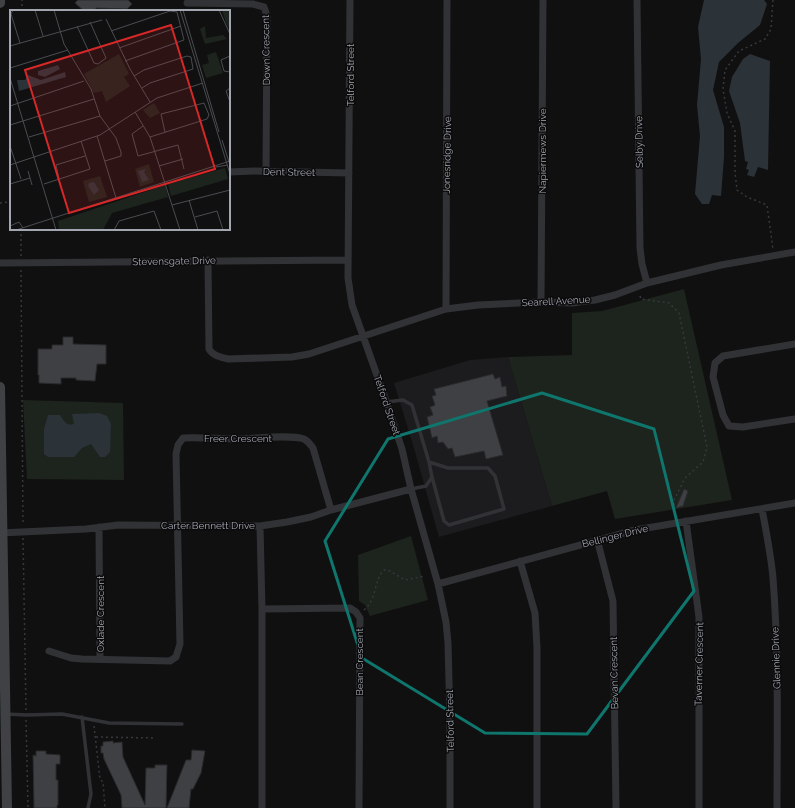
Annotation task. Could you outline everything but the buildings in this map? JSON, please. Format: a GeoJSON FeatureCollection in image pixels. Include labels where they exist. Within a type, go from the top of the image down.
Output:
{"type":"FeatureCollection","features":[{"type":"Feature","properties":{"kind":"main road"},"geometry":{"type":"LineString","coordinates":[[0,387],[6,808]]}},
{"type":"Feature","properties":{"kind":"street","name":"Telford Street"},"geometry":{"type":"LineString","coordinates":[[350,0],[348,278],[352,305],[402,449],[411,489],[438,584],[446,622],[450,720],[450,808]]}},
{"type":"Feature","properties":{"kind":"street","name":"Jonesridge Drive"},"geometry":{"type":"LineString","coordinates":[[446,309],[447,0]]}},
{"type":"Feature","properties":{"kind":"street","name":"Napiermews Drive"},"geometry":{"type":"LineString","coordinates":[[541,302],[543,0]]}},
{"type":"Feature","properties":{"kind":"street","name":"Selby Drive"},"geometry":{"type":"LineString","coordinates":[[637,0],[640,248],[647,283]]}},
{"type":"Feature","properties":{"kind":"street","name":"Down Crescent"},"geometry":{"type":"LineString","coordinates":[[187,2],[254,4],[264,7],[267,16],[266,171]]}},
{"type":"Feature","properties":{"kind":"street","name":"Dent Street"},"geometry":{"type":"LineString","coordinates":[[230,172],[266,171],[349,173]]}},
{"type":"Feature","properties":{"kind":"street","name":"Searell Avenue"},"geometry":{"type":"LineString","coordinates":[[208,260],[209,349],[218,357],[228,359],[292,357],[309,354],[446,309],[478,305],[541,302],[572,303],[595,300],[615,295],[647,283],[720,265],[795,252]]}},
{"type":"Feature","properties":{"kind":"street","name":"Stevensgate Drive"},"geometry":{"type":"LineString","coordinates":[[0,263],[208,260],[348,260]]}},
{"type":"Feature","properties":{"kind":"street"},"geometry":{"type":"LineString","coordinates":[[795,344],[724,356],[715,363],[713,377],[723,415],[729,426],[744,427],[795,419]]}},
{"type":"Feature","properties":{"kind":"street","name":"Freer Crescent"},"geometry":{"type":"LineString","coordinates":[[177,525],[176,454],[178,445],[183,438],[234,439],[289,437],[308,441],[313,448],[331,510]]}},
{"type":"Feature","properties":{"kind":"street","name":"Carter Bennett Drive"},"geometry":{"type":"LineString","coordinates":[[1,533],[86,529],[118,525],[260,526],[299,520],[411,489]]}},
{"type":"Feature","properties":{"kind":"street","name":"Bellinger Drive"},"geometry":{"type":"LineString","coordinates":[[438,584],[597,539],[635,530],[795,503]]}},
{"type":"Feature","properties":{"kind":"street","name":"Glennie Drive"},"geometry":{"type":"LineString","coordinates":[[762,509],[773,576],[777,682],[778,808]]}},
{"type":"Feature","properties":{"kind":"street","name":"Taverner Crescent"},"geometry":{"type":"LineString","coordinates":[[686,521],[699,616],[699,808]]}},
{"type":"Feature","properties":{"kind":"street","name":"Oxlade Crescent"},"geometry":{"type":"LineString","coordinates":[[99,527],[100,659],[170,661],[176,657],[180,644],[177,525]]}},
{"type":"Feature","properties":{"kind":"street"},"geometry":{"type":"LineString","coordinates":[[260,526],[262,609],[262,808]]}},
{"type":"Feature","properties":{"kind":"street","name":"Bevan Crescent"},"geometry":{"type":"LineString","coordinates":[[597,539],[612,601],[616,808]]}},
{"type":"Feature","properties":{"kind":"street"},"geometry":{"type":"LineString","coordinates":[[520,561],[535,614],[537,656],[537,808]]}},
{"type":"Feature","properties":{"kind":"street","name":"Bean Crescent"},"geometry":{"type":"LineString","coordinates":[[262,609],[350,608],[356,612],[360,618],[359,808]]}},
{"type":"Feature","properties":{"kind":"street"},"geometry":{"type":"LineString","coordinates":[[49,651],[71,658],[100,659]]}},
{"type":"Feature","properties":{"kind":"lane"},"geometry":{"type":"LineString","coordinates":[[386,402],[403,400],[412,405],[429,462],[444,521],[450,525],[504,509],[495,476],[488,468],[448,468],[429,462]]}},
{"type":"Feature","properties":{"kind":"lane"},"geometry":{"type":"LineString","coordinates":[[411,489],[426,486],[432,477]]}},
{"type":"Feature","properties":{"kind":"lane"},"geometry":{"type":"LineString","coordinates":[[5,714],[62,714],[109,723],[182,724]]}},
{"type":"Feature","properties":{"kind":"lane"},"geometry":{"type":"LineString","coordinates":[[82,717],[91,794],[88,808]]}},
{"type":"Feature","properties":{"kind":"path"},"geometry":{"type":"LineString","coordinates":[[773,0],[771,29],[765,39],[739,51],[725,70],[723,89],[727,113],[735,130],[735,172],[737,190],[747,197],[767,205],[774,256]]}},
{"type":"Feature","properties":{"kind":"path"},"geometry":{"type":"LineString","coordinates":[[0,203],[10,202]]}},
{"type":"Feature","properties":{"kind":"path"},"geometry":{"type":"LineString","coordinates":[[20,257],[21,230]]}},
{"type":"Feature","properties":{"kind":"path"},"geometry":{"type":"LineString","coordinates":[[21,271],[22,520]]}},
{"type":"Feature","properties":{"kind":"path"},"geometry":{"type":"LineString","coordinates":[[640,296],[641,299],[669,303],[679,313],[708,447],[703,462],[685,478],[674,500],[674,511]]}},
{"type":"Feature","properties":{"kind":"path"},"geometry":{"type":"LineString","coordinates":[[23,541],[26,711]]}},
{"type":"Feature","properties":{"kind":"path"},"geometry":{"type":"LineString","coordinates":[[358,615],[370,605],[381,573],[384,570],[388,570],[405,580],[425,576]]}},
{"type":"Feature","properties":{"kind":"path"},"geometry":{"type":"LineString","coordinates":[[26,720],[28,808]]}},
{"type":"Feature","properties":{"kind":"path"},"geometry":{"type":"LineString","coordinates":[[93,720],[100,779],[103,782],[105,808]]}},
{"type":"Feature","properties":{"kind":"path"},"geometry":{"type":"LineString","coordinates":[[95,737],[156,738]]}},
{"type":"Feature","properties":{"kind":"highlighted area"},"geometry":{"type":"Polygon","coordinates":[[[542,393],[654,429],[694,591],[587,734],[485,733],[362,658],[325,541],[388,439],[542,393]]]}},
{"type":"Feature","properties":{"kind":"shaded area"},"geometry":{"type":"Polygon","coordinates":[[[704,0],[764,0],[767,4],[760,25],[738,43],[719,62],[713,90],[724,127],[724,157],[721,196],[712,195],[709,204],[702,204],[695,194],[700,136],[697,105],[701,59],[698,27],[704,0]]]}},
{"type":"Feature","properties":{"kind":"shaded area"},"geometry":{"type":"Polygon","coordinates":[[[750,54],[770,61],[768,170],[758,167],[754,177],[747,175],[749,170],[746,169],[748,162],[745,161],[740,123],[729,91],[732,77],[743,59],[750,54]]]}},
{"type":"Feature","properties":{"kind":"shaded area"},"geometry":{"type":"Polygon","coordinates":[[[684,289],[732,500],[615,519],[607,491],[552,506],[508,357],[572,355],[572,313],[602,311],[684,289]]]}},
{"type":"Feature","properties":{"kind":"shaded area"},"geometry":{"type":"Polygon","coordinates":[[[508,357],[552,506],[439,537],[394,383],[470,360],[508,357]]]}},
{"type":"Feature","properties":{"kind":"shaded area"},"geometry":{"type":"Polygon","coordinates":[[[23,400],[123,403],[124,480],[27,479],[23,400]]]}},
{"type":"Feature","properties":{"kind":"shaded area"},"geometry":{"type":"Polygon","coordinates":[[[99,413],[107,416],[111,424],[110,452],[105,457],[100,457],[91,444],[82,448],[74,457],[48,457],[44,454],[44,429],[48,415],[60,415],[69,424],[74,424],[72,414],[99,413]]]}},
{"type":"Feature","properties":{"kind":"shaded area"},"geometry":{"type":"Polygon","coordinates":[[[411,536],[428,600],[370,616],[365,605],[359,601],[358,555],[411,536]]]}}]}
